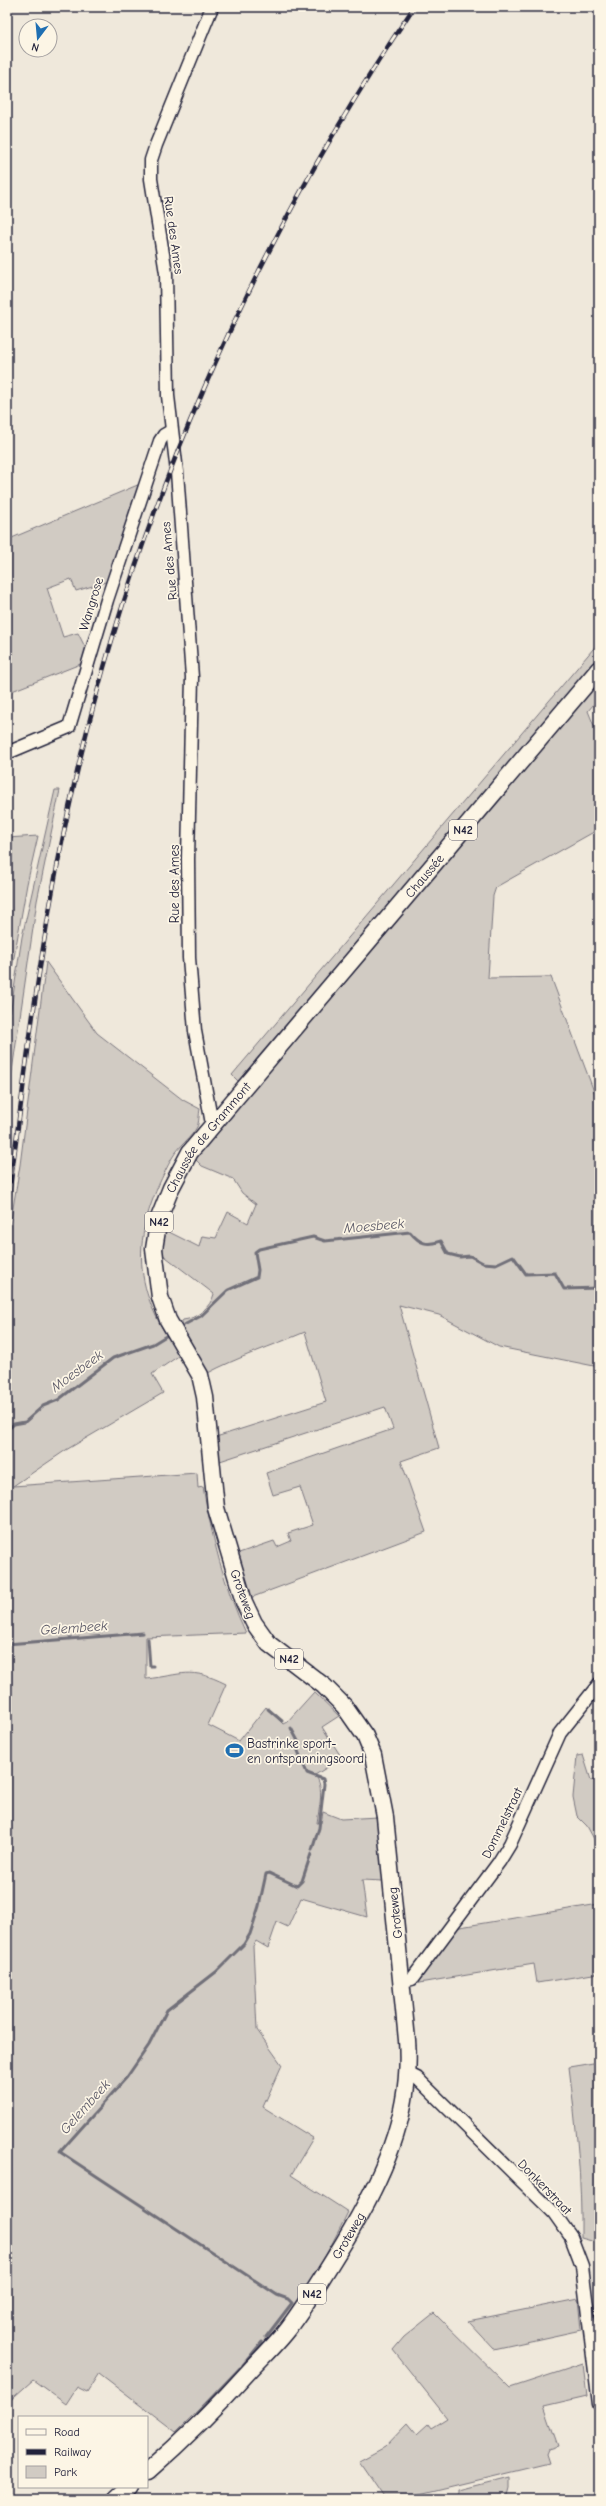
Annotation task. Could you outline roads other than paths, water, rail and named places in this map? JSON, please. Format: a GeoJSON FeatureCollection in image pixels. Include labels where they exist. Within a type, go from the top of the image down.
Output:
{"type":"FeatureCollection","features":[{"type":"Feature","properties":{"kind":"main road","name":"Chaussée"},"geometry":{"type":"LineString","coordinates":[[326,991],[599,669]]}},
{"type":"Feature","properties":{"kind":"main road","name":"Chaussée de Grammont"},"geometry":{"type":"LineString","coordinates":[[174,1331],[160,1297],[154,1261],[156,1234],[163,1206],[190,1152],[212,1124],[326,991]]}},
{"type":"Feature","properties":{"kind":"main road","name":"Groteweg"},"geometry":{"type":"LineString","coordinates":[[148,2471],[216,2407],[292,2324],[316,2288],[367,2204],[386,2166],[397,2132],[409,2074],[402,1981],[385,1817],[373,1755],[365,1736],[344,1706],[324,1686],[269,1644],[254,1624],[247,1609],[216,1508],[205,1397],[200,1375],[174,1331]]}},
{"type":"Feature","properties":{"kind":"main road"},"geometry":{"type":"LineString","coordinates":[[116,2499],[129,2488]]}},
{"type":"Feature","properties":{"kind":"street","name":"Rue des Ames"},"geometry":{"type":"LineString","coordinates":[[212,7],[151,160],[151,179],[166,273],[168,396],[177,472],[192,676],[188,859],[189,958],[194,1031],[212,1124]]}},
{"type":"Feature","properties":{"kind":"street","name":"Wangrose"},"geometry":{"type":"LineString","coordinates":[[7,753],[69,727],[107,600],[160,441],[164,435],[171,431]]}},
{"type":"Feature","properties":{"kind":"street","name":"Dommelstraat"},"geometry":{"type":"LineString","coordinates":[[402,1981],[412,1979],[499,1862],[510,1844],[560,1733],[599,1684]]}},
{"type":"Feature","properties":{"kind":"street","name":"Donkerstraat"},"geometry":{"type":"LineString","coordinates":[[409,2074],[417,2078],[554,2213],[571,2237],[581,2261],[587,2299],[599,2404]]}},
{"type":"Feature","properties":{"kind":"waterway","name":"Moesbeek"},"geometry":{"type":"LineString","coordinates":[[184,1325],[201,1316],[228,1290],[257,1277],[258,1270],[255,1252],[259,1249],[313,1237],[325,1241],[410,1232],[424,1243],[428,1244],[441,1241],[448,1254],[460,1257],[470,1256],[483,1263],[496,1264],[513,1256],[526,1274],[555,1273],[564,1289],[599,1288]]}},
{"type":"Feature","properties":{"kind":"waterway","name":"Moesbeek"},"geometry":{"type":"LineString","coordinates":[[7,1430],[14,1424],[25,1422],[43,1406],[58,1400],[113,1358],[153,1344],[166,1336]]}},
{"type":"Feature","properties":{"kind":"waterway","name":"Gelembeek"},"geometry":{"type":"LineString","coordinates":[[7,1644],[143,1633]]}},
{"type":"Feature","properties":{"kind":"waterway","name":"Gelembeek"},"geometry":{"type":"LineString","coordinates":[[148,1639],[150,1666],[153,1666]]}},
{"type":"Feature","properties":{"kind":"waterway","name":"Gelembeek"},"geometry":{"type":"LineString","coordinates":[[268,1709],[282,1721]]}},
{"type":"Feature","properties":{"kind":"waterway","name":"Gelembeek"},"geometry":{"type":"LineString","coordinates":[[291,1728],[298,1741],[298,1748]]}},
{"type":"Feature","properties":{"kind":"waterway","name":"Gelembeek"},"geometry":{"type":"LineString","coordinates":[[298,1751],[307,1773],[323,1779],[324,1784],[319,1828],[312,1850]]}},
{"type":"Feature","properties":{"kind":"waterway","name":"Gelembeek"},"geometry":{"type":"LineString","coordinates":[[266,2337],[292,2303],[288,2299],[277,2295],[60,2152],[127,2077],[149,2045],[167,2010],[216,1972],[244,1944],[250,1934],[259,1906],[266,1874],[269,1873],[297,1886],[302,1881],[311,1854]]}},
{"type":"Feature","properties":{"kind":"waterway","name":"Gelembeek"},"geometry":{"type":"LineString","coordinates":[[243,2365],[262,2342]]}},
{"type":"Feature","properties":{"kind":"waterway","name":"Gelembeek"},"geometry":{"type":"LineString","coordinates":[[196,2414],[240,2368]]}},
{"type":"Feature","properties":{"kind":"railway"},"geometry":{"type":"LineString","coordinates":[[7,1210],[41,958],[59,858],[69,808],[95,701],[126,596],[162,493],[203,391],[249,291],[299,194],[355,99],[414,7]]}},
{"type":"Feature","properties":{"kind":"place","name":"Bastrinke sport- en ontspanningsoord"},"geometry":{"type":"Point","coordinates":[234,1750]}}]}
